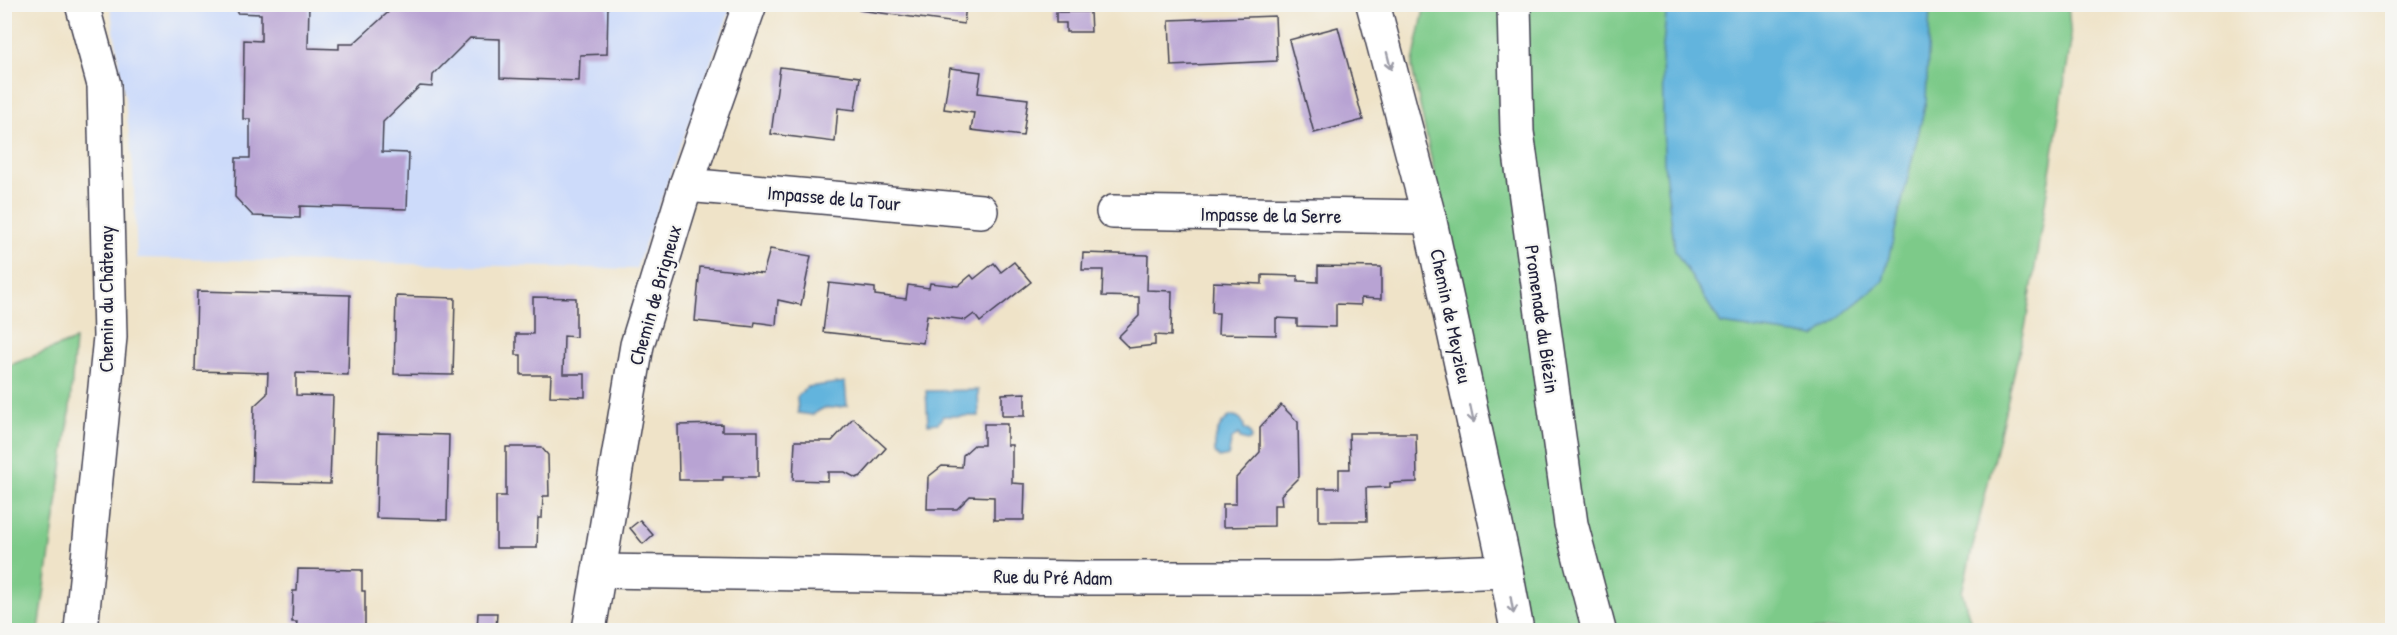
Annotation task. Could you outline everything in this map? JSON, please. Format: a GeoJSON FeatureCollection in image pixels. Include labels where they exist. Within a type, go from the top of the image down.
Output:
{"type":"FeatureCollection","features":[{"type":"Feature","properties":{"kind":"street","name":"Chemin du Châtenay"},"geometry":{"type":"LineString","coordinates":[[81,630],[110,337],[104,85],[82,4]]}},
{"type":"Feature","properties":{"kind":"street","name":"Chemin de Brigneux"},"geometry":{"type":"LineString","coordinates":[[589,630],[637,345],[686,185],[750,4]]}},
{"type":"Feature","properties":{"kind":"street","name":"Chemin de Meyzieu"},"geometry":{"type":"LineString","coordinates":[[1374,4],[1430,218],[1517,630]]}},
{"type":"Feature","properties":{"kind":"street","name":"Promenade du Biézin"},"geometry":{"type":"LineString","coordinates":[[1514,4],[1518,143],[1570,524],[1599,630]]}},
{"type":"Feature","properties":{"kind":"street","name":"Impasse de la Tour"},"geometry":{"type":"LineString","coordinates":[[686,185],[981,211]]}},
{"type":"Feature","properties":{"kind":"street","name":"Impasse de la Serre"},"geometry":{"type":"LineString","coordinates":[[1113,212],[1430,218]]}},
{"type":"Feature","properties":{"kind":"street","name":"Rue du Pré Adam"},"geometry":{"type":"LineString","coordinates":[[599,571],[1078,578],[1331,578],[1506,571]]}},
{"type":"Feature","properties":{"kind":"shaded area"},"geometry":{"type":"Polygon","coordinates":[[[110,5],[732,5],[636,269],[137,258],[133,166],[110,5]]]}},
{"type":"Feature","properties":{"kind":"green space"},"geometry":{"type":"Polygon","coordinates":[[[1425,5],[2068,5],[2071,41],[2026,323],[1962,592],[1973,630],[1529,630],[1412,67],[1425,5]]]}},
{"type":"Feature","properties":{"kind":"green space"},"geometry":{"type":"Polygon","coordinates":[[[75,340],[69,419],[39,630],[5,630],[5,367],[75,340]]]}},
{"type":"Feature","properties":{"kind":"water"},"geometry":{"type":"Polygon","coordinates":[[[1667,5],[1930,5],[1926,102],[1883,281],[1815,337],[1721,324],[1675,251],[1664,164],[1662,56],[1667,5]]]}},
{"type":"Feature","properties":{"kind":"water"},"geometry":{"type":"Polygon","coordinates":[[[845,382],[847,406],[822,409],[812,415],[798,413],[797,397],[807,387],[845,382]]]}},
{"type":"Feature","properties":{"kind":"water"},"geometry":{"type":"Polygon","coordinates":[[[978,390],[979,416],[943,416],[938,423],[928,424],[926,391],[978,390]]]}},
{"type":"Feature","properties":{"kind":"water"},"geometry":{"type":"Polygon","coordinates":[[[1231,416],[1240,419],[1244,428],[1251,434],[1251,439],[1247,441],[1240,439],[1239,434],[1235,436],[1231,441],[1228,456],[1219,458],[1215,452],[1216,436],[1223,423],[1231,416]]]}},
{"type":"Feature","properties":{"kind":"building"},"geometry":{"type":"Polygon","coordinates":[[[237,4],[309,4],[308,48],[339,49],[339,44],[353,44],[394,7],[394,4],[608,4],[607,54],[580,55],[579,81],[500,78],[500,39],[470,38],[433,75],[432,87],[420,86],[383,122],[382,152],[409,153],[407,209],[300,206],[300,218],[253,216],[235,197],[236,158],[250,158],[250,119],[243,119],[244,40],[261,41],[261,14],[237,13],[237,4]]]}},
{"type":"Feature","properties":{"kind":"building"},"geometry":{"type":"Polygon","coordinates":[[[859,4],[966,4],[964,24],[859,10],[859,4]]]}},
{"type":"Feature","properties":{"kind":"building"},"geometry":{"type":"Polygon","coordinates":[[[1056,12],[1090,12],[1091,32],[1066,32],[1066,23],[1056,23],[1056,12]]]}},
{"type":"Feature","properties":{"kind":"building"},"geometry":{"type":"Polygon","coordinates":[[[1275,16],[1277,61],[1171,66],[1169,20],[1275,16]]]}},
{"type":"Feature","properties":{"kind":"building"},"geometry":{"type":"Polygon","coordinates":[[[1338,27],[1363,120],[1314,133],[1289,40],[1338,27]]]}},
{"type":"Feature","properties":{"kind":"building"},"geometry":{"type":"Polygon","coordinates":[[[780,67],[860,77],[855,110],[838,108],[835,142],[771,134],[780,67]]]}},
{"type":"Feature","properties":{"kind":"building"},"geometry":{"type":"Polygon","coordinates":[[[950,68],[981,72],[978,93],[1028,99],[1023,136],[971,130],[974,113],[944,109],[950,68]]]}},
{"type":"Feature","properties":{"kind":"building"},"geometry":{"type":"Polygon","coordinates":[[[770,249],[811,256],[801,305],[778,300],[776,325],[755,322],[754,327],[695,321],[700,267],[763,274],[770,249]]]}},
{"type":"Feature","properties":{"kind":"building"},"geometry":{"type":"Polygon","coordinates":[[[1083,253],[1148,255],[1147,290],[1172,291],[1171,336],[1155,335],[1155,345],[1129,348],[1118,337],[1139,316],[1139,297],[1102,296],[1103,270],[1082,270],[1083,253]]]}},
{"type":"Feature","properties":{"kind":"building"},"geometry":{"type":"Polygon","coordinates":[[[1014,262],[1031,282],[980,322],[974,314],[966,320],[927,315],[923,343],[823,332],[829,283],[875,288],[875,295],[906,299],[908,285],[929,288],[930,283],[958,286],[971,275],[974,279],[994,263],[1001,272],[1014,262]]]}},
{"type":"Feature","properties":{"kind":"building"},"geometry":{"type":"Polygon","coordinates":[[[1318,266],[1381,267],[1381,299],[1361,298],[1361,305],[1336,304],[1336,327],[1297,326],[1297,319],[1276,318],[1276,335],[1218,334],[1219,313],[1212,313],[1213,282],[1262,284],[1262,275],[1298,276],[1298,281],[1318,282],[1318,266]]]}},
{"type":"Feature","properties":{"kind":"building"},"geometry":{"type":"Polygon","coordinates":[[[197,291],[350,295],[348,375],[296,373],[296,395],[333,396],[330,484],[252,482],[254,406],[267,394],[268,373],[195,371],[197,291]]]}},
{"type":"Feature","properties":{"kind":"building"},"geometry":{"type":"Polygon","coordinates":[[[396,296],[455,298],[453,375],[394,374],[396,296]]]}},
{"type":"Feature","properties":{"kind":"building"},"geometry":{"type":"Polygon","coordinates":[[[533,297],[576,298],[576,337],[564,336],[563,374],[585,374],[585,397],[550,396],[551,375],[521,375],[521,355],[516,355],[516,334],[533,334],[533,297]]]}},
{"type":"Feature","properties":{"kind":"building"},"geometry":{"type":"Polygon","coordinates":[[[1025,393],[1025,416],[1002,416],[1002,394],[1025,393]]]}},
{"type":"Feature","properties":{"kind":"building"},"geometry":{"type":"Polygon","coordinates":[[[1281,405],[1298,422],[1299,477],[1281,495],[1282,505],[1274,505],[1274,526],[1223,527],[1223,504],[1236,504],[1236,478],[1260,452],[1260,427],[1281,405]]]}},
{"type":"Feature","properties":{"kind":"building"},"geometry":{"type":"Polygon","coordinates":[[[853,418],[886,448],[861,476],[856,478],[845,472],[828,472],[828,481],[793,480],[795,441],[832,441],[853,418]]]}},
{"type":"Feature","properties":{"kind":"building"},"geometry":{"type":"Polygon","coordinates":[[[722,424],[722,431],[758,431],[758,477],[679,480],[678,425],[722,424]]]}},
{"type":"Feature","properties":{"kind":"building"},"geometry":{"type":"Polygon","coordinates":[[[984,424],[1007,424],[1007,445],[1012,445],[1012,483],[1025,484],[1024,520],[994,520],[994,497],[970,496],[957,509],[927,509],[928,477],[942,466],[962,467],[963,455],[974,445],[984,445],[984,424]]]}},
{"type":"Feature","properties":{"kind":"building"},"geometry":{"type":"Polygon","coordinates":[[[378,433],[449,435],[447,520],[376,518],[378,433]]]}},
{"type":"Feature","properties":{"kind":"building"},"geometry":{"type":"Polygon","coordinates":[[[1349,433],[1416,433],[1417,482],[1390,483],[1390,487],[1366,488],[1367,521],[1319,521],[1319,488],[1339,488],[1339,469],[1350,469],[1349,433]]]}},
{"type":"Feature","properties":{"kind":"building"},"geometry":{"type":"Polygon","coordinates":[[[506,447],[541,447],[548,455],[549,496],[543,496],[542,518],[538,518],[537,548],[496,548],[496,496],[506,496],[506,447]]]}},
{"type":"Feature","properties":{"kind":"building"},"geometry":{"type":"Polygon","coordinates":[[[640,520],[653,535],[643,544],[630,528],[640,520]]]}},
{"type":"Feature","properties":{"kind":"building"},"geometry":{"type":"Polygon","coordinates":[[[298,569],[362,570],[362,591],[365,591],[365,630],[296,630],[297,622],[292,622],[293,591],[297,591],[298,569]]]}},
{"type":"Feature","properties":{"kind":"building"},"geometry":{"type":"Polygon","coordinates":[[[478,613],[497,613],[496,630],[477,630],[478,613]]]}}]}
